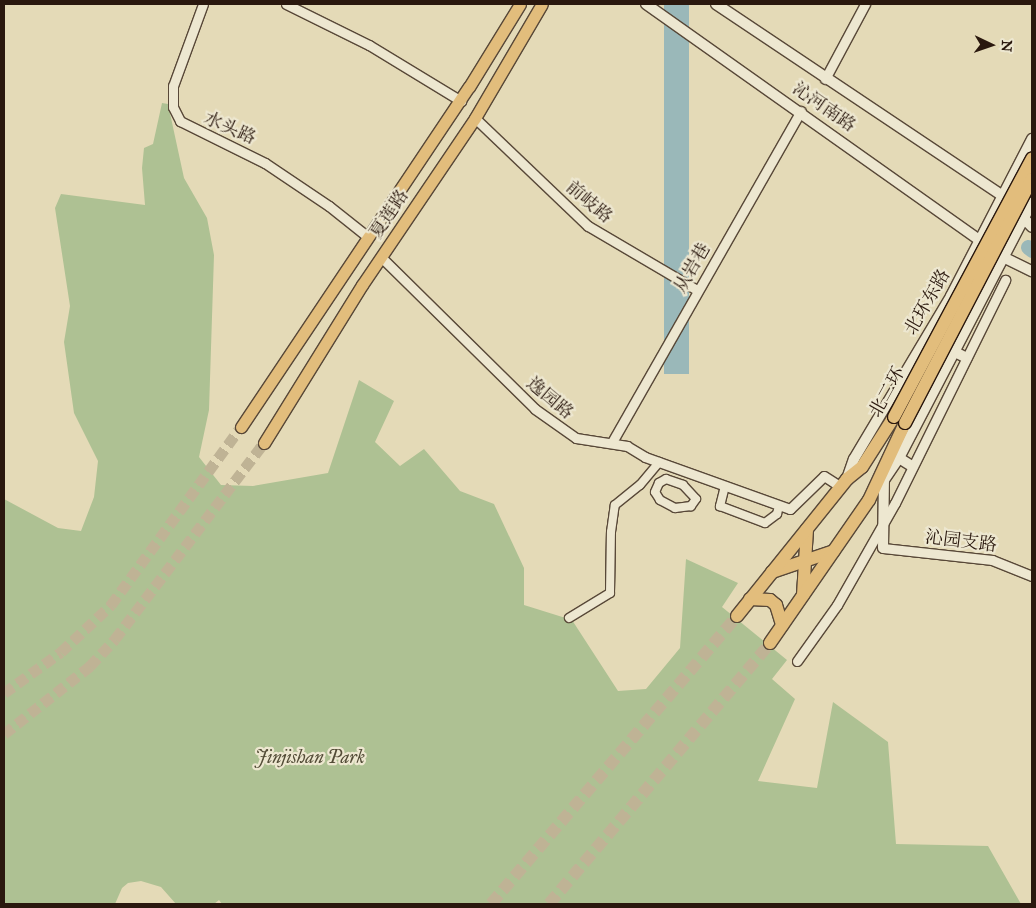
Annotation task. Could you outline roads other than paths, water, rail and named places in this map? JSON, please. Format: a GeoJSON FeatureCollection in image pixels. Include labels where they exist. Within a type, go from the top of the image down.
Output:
{"type":"FeatureCollection","features":[{"type":"Feature","properties":{"kind":"highway","name":"北二环"},"geometry":{"type":"LineString","coordinates":[[736,616],[844,483],[862,467],[894,417],[1032,159]]}},
{"type":"Feature","properties":{"kind":"highway","name":"北二环"},"geometry":{"type":"LineString","coordinates":[[770,643],[869,500],[905,423],[1032,178]]}},
{"type":"Feature","properties":{"kind":"highway"},"geometry":{"type":"LineString","coordinates":[[803,595],[807,529]]}},
{"type":"Feature","properties":{"kind":"highway"},"geometry":{"type":"LineString","coordinates":[[771,572],[834,550]]}},
{"type":"Feature","properties":{"kind":"highway"},"geometry":{"type":"LineString","coordinates":[[750,600],[770,600],[776,605],[782,625]]}},
{"type":"Feature","properties":{"kind":"main road","name":"夏莲路"},"geometry":{"type":"LineString","coordinates":[[240,427],[460,101],[520,4]]}},
{"type":"Feature","properties":{"kind":"main road","name":"夏莲路"},"geometry":{"type":"LineString","coordinates":[[264,443],[381,258],[475,118],[542,4]]}},
{"type":"Feature","properties":{"kind":"main road","name":"沁河南路"},"geometry":{"type":"LineString","coordinates":[[646,4],[981,238],[1004,258],[1032,272]]}},
{"type":"Feature","properties":{"kind":"main road","name":"沁河南路"},"geometry":{"type":"LineString","coordinates":[[716,4],[825,79],[1002,196],[1032,227]]}},
{"type":"Feature","properties":{"kind":"main road","name":"北环东路"},"geometry":{"type":"LineString","coordinates":[[844,483],[854,459],[951,296],[1032,139]]}},
{"type":"Feature","properties":{"kind":"main road"},"geometry":{"type":"LineString","coordinates":[[869,500],[898,458],[1032,202]]}},
{"type":"Feature","properties":{"kind":"main road"},"geometry":{"type":"LineString","coordinates":[[955,352],[967,358]]}},
{"type":"Feature","properties":{"kind":"main road"},"geometry":{"type":"LineString","coordinates":[[898,458],[912,466]]}},
{"type":"Feature","properties":{"kind":"main road"},"geometry":{"type":"LineString","coordinates":[[883,548],[884,480]]}},
{"type":"Feature","properties":{"kind":"street","name":"水头路"},"geometry":{"type":"LineString","coordinates":[[203,4],[173,86],[173,107],[180,121],[266,163],[329,206],[368,237]]}},
{"type":"Feature","properties":{"kind":"street"},"geometry":{"type":"LineString","coordinates":[[286,4],[377,49],[460,101]]}},
{"type":"Feature","properties":{"kind":"street"},"geometry":{"type":"LineString","coordinates":[[825,79],[865,4]]}},
{"type":"Feature","properties":{"kind":"street","name":"从岩巷"},"geometry":{"type":"LineString","coordinates":[[612,442],[697,290],[801,111]]}},
{"type":"Feature","properties":{"kind":"street","name":"前岐路"},"geometry":{"type":"LineString","coordinates":[[475,118],[588,226],[697,290]]}},
{"type":"Feature","properties":{"kind":"street","name":"逸园路"},"geometry":{"type":"LineString","coordinates":[[381,258],[543,417],[576,438],[612,442],[659,462],[779,506]]}},
{"type":"Feature","properties":{"kind":"street"},"geometry":{"type":"LineString","coordinates":[[797,662],[836,605],[884,524],[1006,280]]}},
{"type":"Feature","properties":{"kind":"street"},"geometry":{"type":"LineString","coordinates":[[569,618],[610,592],[611,532],[615,505],[640,485],[659,462]]}},
{"type":"Feature","properties":{"kind":"street"},"geometry":{"type":"LineString","coordinates":[[725,486],[720,506],[765,523],[777,514],[779,506],[790,509],[824,476],[844,483]]}},
{"type":"Feature","properties":{"kind":"street"},"geometry":{"type":"LineString","coordinates":[[666,479],[682,485],[696,499],[691,506],[675,508],[666,506],[656,492],[659,483],[666,479]]}},
{"type":"Feature","properties":{"kind":"street","name":"沁园支路"},"geometry":{"type":"LineString","coordinates":[[883,548],[992,560],[1032,576]]}},
{"type":"Feature","properties":{"kind":"water"},"geometry":{"type":"Polygon","coordinates":[[[664,4],[689,4],[689,374],[664,374],[664,4]]]}},
{"type":"Feature","properties":{"kind":"waterway"},"geometry":{"type":"LineString","coordinates":[[1028,247],[1032,250]]}},
{"type":"Feature","properties":{"kind":"tunnel"},"geometry":{"type":"LineString","coordinates":[[4,693],[61,652],[111,605],[241,427]]}},
{"type":"Feature","properties":{"kind":"tunnel"},"geometry":{"type":"LineString","coordinates":[[4,734],[90,666],[115,639],[264,443]]}},
{"type":"Feature","properties":{"kind":"tunnel"},"geometry":{"type":"LineString","coordinates":[[491,904],[737,616]]}},
{"type":"Feature","properties":{"kind":"tunnel"},"geometry":{"type":"LineString","coordinates":[[549,904],[770,643]]}},
{"type":"Feature","properties":{"kind":"park label","name":"Jinjishan Park"},"geometry":{"type":"Point","coordinates":[310,757]}}]}
